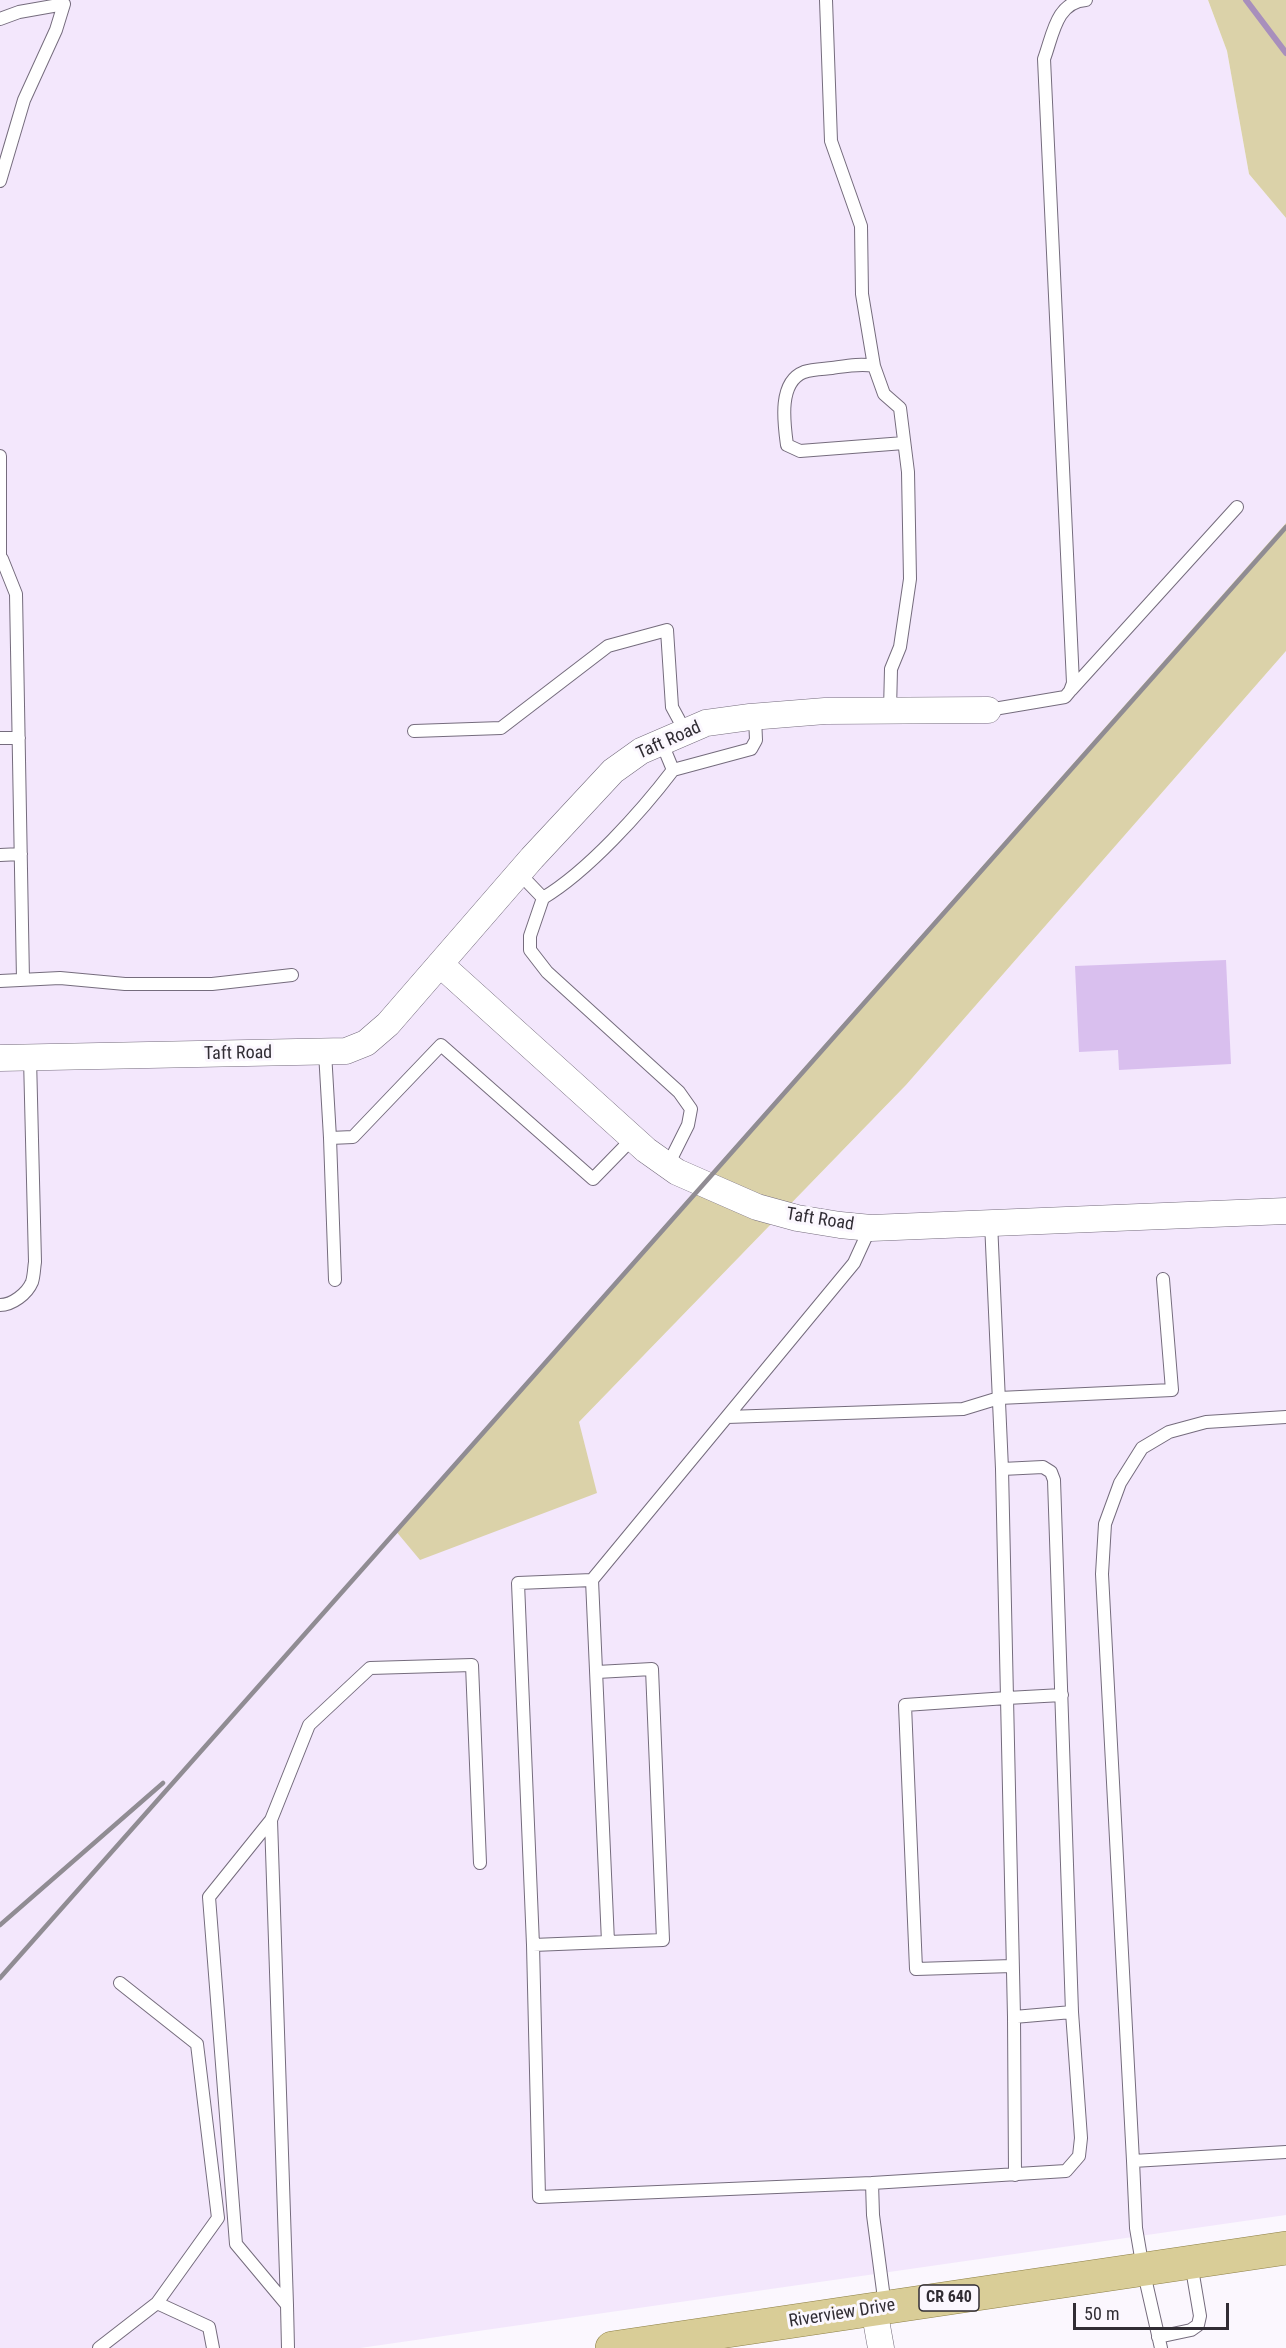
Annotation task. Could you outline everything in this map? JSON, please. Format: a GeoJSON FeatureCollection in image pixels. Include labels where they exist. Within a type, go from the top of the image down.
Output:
{"type":"FeatureCollection","features":[{"type":"Feature","properties":{"kind":"main road","name":"Riverview Drive"},"geometry":{"type":"LineString","coordinates":[[612,2348],[1286,2248]]}},
{"type":"Feature","properties":{"kind":"street","name":"Taft Road"},"geometry":{"type":"LineString","coordinates":[[0,1058],[346,1051],[366,1043],[388,1023],[612,771],[641,751],[706,723],[755,717],[825,711],[988,710]]}},
{"type":"Feature","properties":{"kind":"street","name":"Taft Road"},"geometry":{"type":"LineString","coordinates":[[440,964],[633,1138],[668,1165],[694,1180],[757,1207],[797,1218],[870,1228],[1286,1210]]}},
{"type":"Feature","properties":{"kind":"street"},"geometry":{"type":"LineString","coordinates":[[880,2308],[881,2348]]}},
{"type":"Feature","properties":{"kind":"lane"},"geometry":{"type":"LineString","coordinates":[[826,0],[831,141],[861,226],[862,294],[874,366],[884,394],[900,408],[908,472],[910,579],[900,647],[891,669],[890,710]]}},
{"type":"Feature","properties":{"kind":"lane"},"geometry":{"type":"LineString","coordinates":[[1070,691],[1072,683],[1069,577],[1044,59],[1063,9],[1074,1],[1086,0]]}},
{"type":"Feature","properties":{"kind":"lane"},"geometry":{"type":"LineString","coordinates":[[0,20],[19,12],[70,2]]}},
{"type":"Feature","properties":{"kind":"lane"},"geometry":{"type":"LineString","coordinates":[[0,181],[24,100],[70,2]]}},
{"type":"Feature","properties":{"kind":"lane"},"geometry":{"type":"LineString","coordinates":[[874,366],[852,365],[805,372],[796,377],[788,390],[784,403],[787,445],[800,452],[904,443]]}},
{"type":"Feature","properties":{"kind":"lane"},"geometry":{"type":"LineString","coordinates":[[0,456],[1,559],[16,594],[23,980]]}},
{"type":"Feature","properties":{"kind":"lane"},"geometry":{"type":"LineString","coordinates":[[988,710],[1065,697],[1237,507]]}},
{"type":"Feature","properties":{"kind":"lane"},"geometry":{"type":"LineString","coordinates":[[414,730],[501,729],[608,646],[667,630],[672,707],[685,731]]}},
{"type":"Feature","properties":{"kind":"lane"},"geometry":{"type":"LineString","coordinates":[[668,1165],[688,1125],[692,1109],[680,1092],[547,972],[530,950],[530,936],[543,898],[566,884],[623,827],[673,770],[751,749],[756,741],[755,717]]}},
{"type":"Feature","properties":{"kind":"lane"},"geometry":{"type":"LineString","coordinates":[[0,738],[19,738]]}},
{"type":"Feature","properties":{"kind":"lane"},"geometry":{"type":"LineString","coordinates":[[661,741],[673,770]]}},
{"type":"Feature","properties":{"kind":"lane"},"geometry":{"type":"LineString","coordinates":[[0,855],[21,854]]}},
{"type":"Feature","properties":{"kind":"lane"},"geometry":{"type":"LineString","coordinates":[[519,873],[543,898]]}},
{"type":"Feature","properties":{"kind":"lane"},"geometry":{"type":"LineString","coordinates":[[0,981],[60,978],[125,984],[212,984],[292,975]]}},
{"type":"Feature","properties":{"kind":"lane"},"geometry":{"type":"LineString","coordinates":[[330,1138],[353,1137],[441,1045],[593,1179],[633,1138]]}},
{"type":"Feature","properties":{"kind":"lane"},"geometry":{"type":"LineString","coordinates":[[326,1052],[334,1280]]}},
{"type":"Feature","properties":{"kind":"lane"},"geometry":{"type":"LineString","coordinates":[[0,1305],[6,1305],[23,1295],[32,1282],[35,1262],[30,1058]]}},
{"type":"Feature","properties":{"kind":"lane"},"geometry":{"type":"LineString","coordinates":[[991,1222],[1002,1469],[1014,2017],[1015,2175]]}},
{"type":"Feature","properties":{"kind":"lane"},"geometry":{"type":"LineString","coordinates":[[608,1942],[592,1580],[854,1263],[870,1228]]}},
{"type":"Feature","properties":{"kind":"lane"},"geometry":{"type":"LineString","coordinates":[[727,1417],[963,1409],[999,1398],[1172,1390],[1163,1279]]}},
{"type":"Feature","properties":{"kind":"lane"},"geometry":{"type":"LineString","coordinates":[[1191,2262],[1200,2316],[1198,2325],[1160,2342],[1136,2228],[1102,1574],[1105,1524],[1120,1483],[1142,1448],[1169,1432],[1206,1422],[1286,1417]]}},
{"type":"Feature","properties":{"kind":"lane"},"geometry":{"type":"LineString","coordinates":[[592,1580],[518,1582],[533,1945],[539,2197],[872,2183],[1066,2171],[1079,2156],[1081,2138],[1072,2012],[1054,1480],[1051,1472],[1043,1467],[1002,1469]]}},
{"type":"Feature","properties":{"kind":"lane"},"geometry":{"type":"LineString","coordinates":[[287,2305],[236,2244],[209,1897],[271,1820],[309,1725],[370,1668],[472,1665],[480,1863]]}},
{"type":"Feature","properties":{"kind":"lane"},"geometry":{"type":"LineString","coordinates":[[533,1945],[663,1940],[652,1669],[597,1672]]}},
{"type":"Feature","properties":{"kind":"lane"},"geometry":{"type":"LineString","coordinates":[[1012,1966],[916,1969],[905,1705],[1062,1695]]}},
{"type":"Feature","properties":{"kind":"lane"},"geometry":{"type":"LineString","coordinates":[[271,1820],[288,2348]]}},
{"type":"Feature","properties":{"kind":"lane"},"geometry":{"type":"LineString","coordinates":[[99,2348],[157,2304],[218,2218],[197,2044],[120,1983]]}},
{"type":"Feature","properties":{"kind":"lane"},"geometry":{"type":"LineString","coordinates":[[1014,2017],[1072,2012]]}},
{"type":"Feature","properties":{"kind":"lane"},"geometry":{"type":"LineString","coordinates":[[1133,2161],[1286,2152]]}},
{"type":"Feature","properties":{"kind":"lane"},"geometry":{"type":"LineString","coordinates":[[872,2183],[880,2308]]}},
{"type":"Feature","properties":{"kind":"lane"},"geometry":{"type":"LineString","coordinates":[[157,2304],[209,2327],[213,2348]]}},
{"type":"Feature","properties":{"kind":"shaded area"},"geometry":{"type":"Polygon","coordinates":[[[0,0],[1208,0],[1227,51],[1249,174],[1286,218],[1286,523],[395,1530],[579,1422],[906,1085],[1286,651],[1286,2215],[360,2348],[0,2348],[0,0]]]}},
{"type":"Feature","properties":{"kind":"shaded area"},"geometry":{"type":"Polygon","coordinates":[[[1208,0],[1286,0],[1286,218],[1249,174],[1227,51],[1208,0]]]}},
{"type":"Feature","properties":{"kind":"shaded area"},"geometry":{"type":"Polygon","coordinates":[[[1286,523],[1286,651],[906,1085],[579,1422],[597,1493],[420,1560],[395,1530],[1286,523]]]}},
{"type":"Feature","properties":{"kind":"building"},"geometry":{"type":"Polygon","coordinates":[[[1226,960],[1231,1064],[1119,1070],[1118,1050],[1079,1052],[1075,966],[1226,960]]]}},
{"type":"Feature","properties":{"kind":"waterway"},"geometry":{"type":"LineString","coordinates":[[1246,0],[1286,53]]}},
{"type":"Feature","properties":{"kind":"railway"},"geometry":{"type":"LineString","coordinates":[[0,1978],[1286,527]]}},
{"type":"Feature","properties":{"kind":"railway"},"geometry":{"type":"LineString","coordinates":[[0,1925],[163,1783]]}}]}
